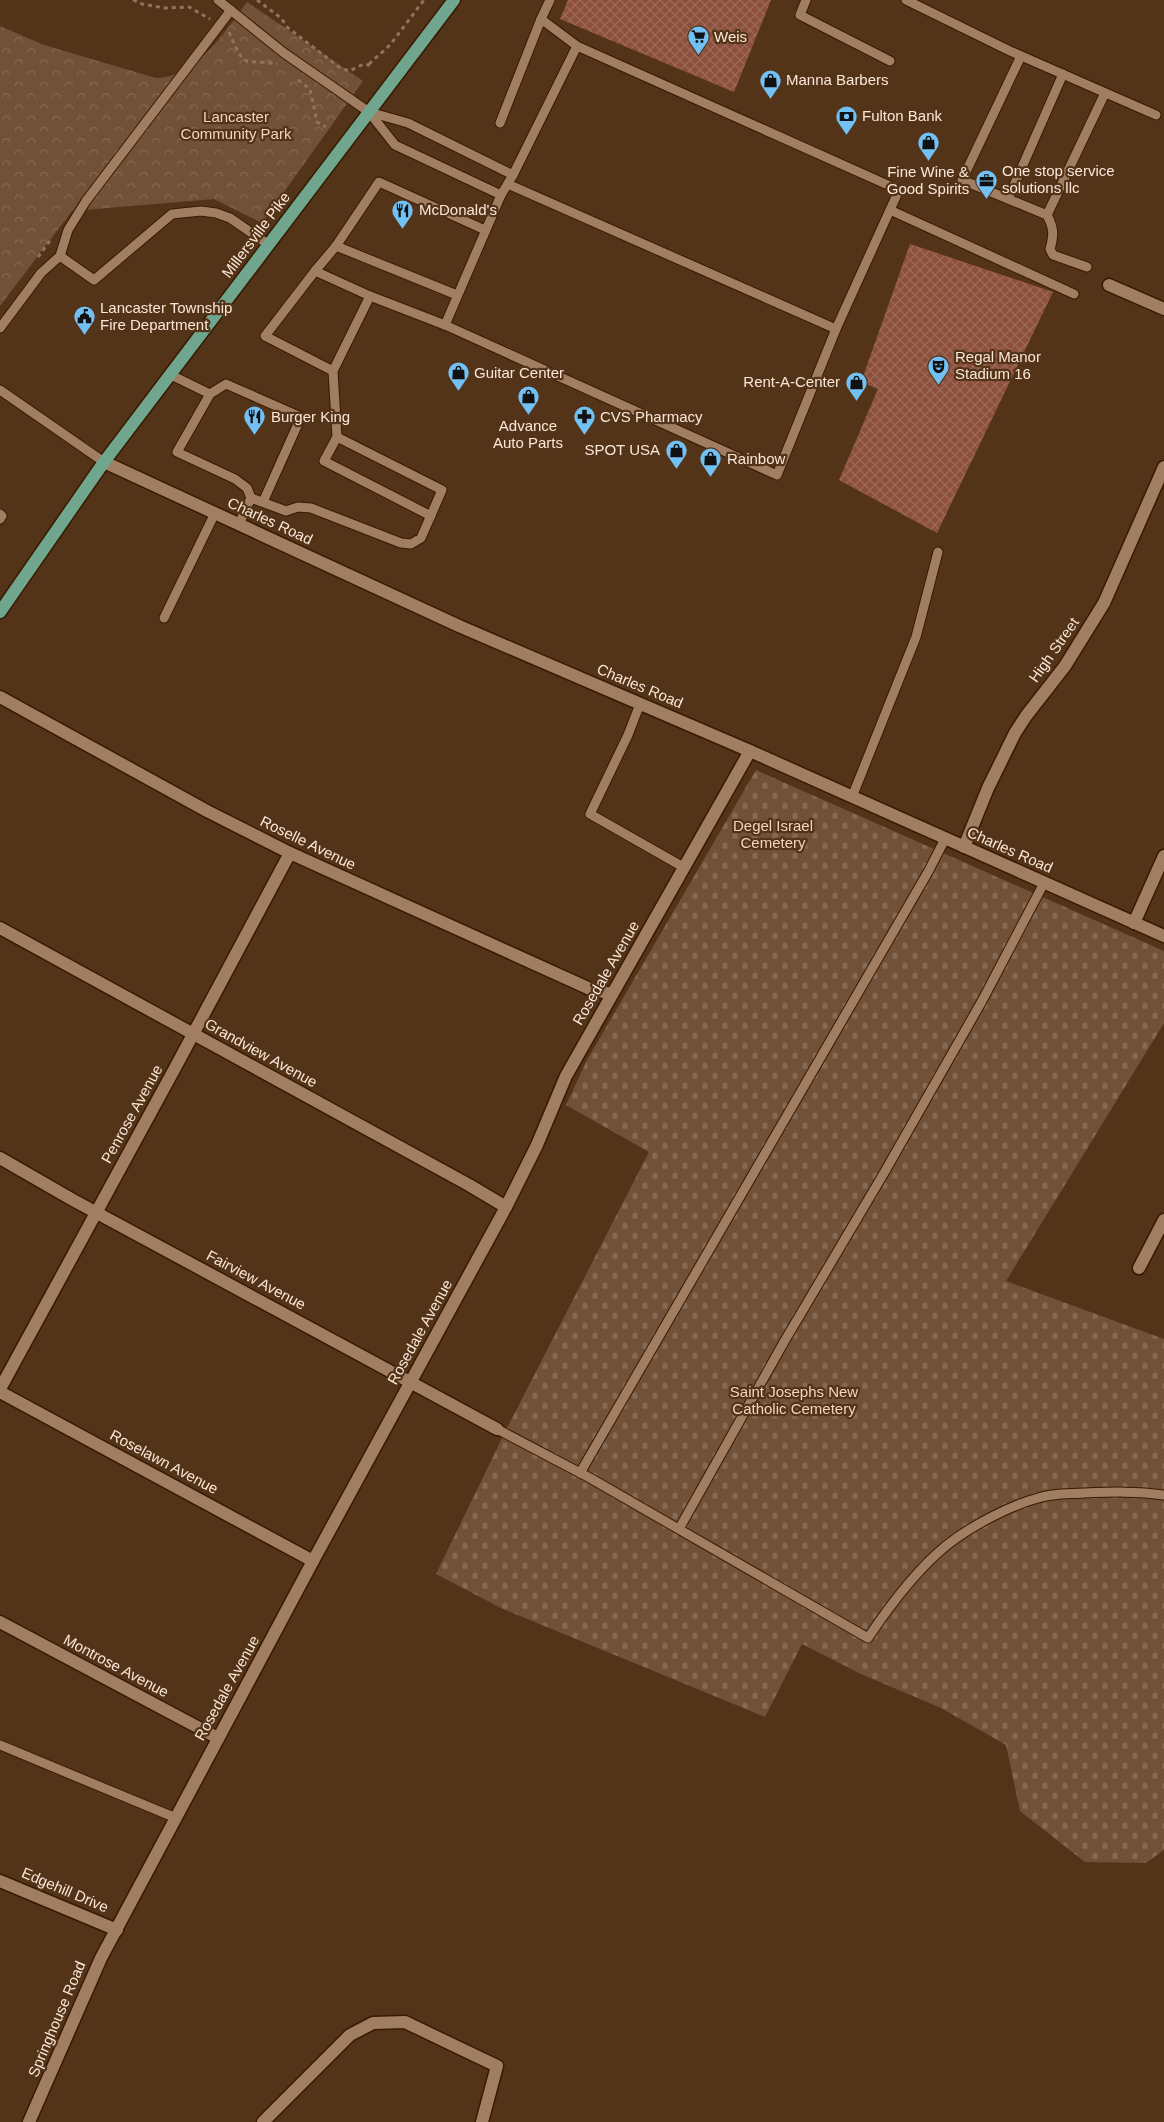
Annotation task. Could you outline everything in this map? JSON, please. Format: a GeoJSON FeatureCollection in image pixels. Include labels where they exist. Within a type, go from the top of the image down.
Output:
{"type":"FeatureCollection","features":[{"type":"Feature","properties":{"kind":"main road","name":"Millersville Pike"},"geometry":{"type":"LineString","coordinates":[[2,606],[104,462],[454,0]]}},
{"type":"Feature","properties":{"kind":"street"},"geometry":{"type":"LineString","coordinates":[[1109,285],[1164,310]]}},
{"type":"Feature","properties":{"kind":"street","name":"Charles Road"},"geometry":{"type":"LineString","coordinates":[[104,462],[459,626],[750,751],[1164,936]]}},
{"type":"Feature","properties":{"kind":"street","name":"High Street"},"geometry":{"type":"LineString","coordinates":[[964,847],[988,788],[1015,733],[1026,716],[1066,666],[1104,603],[1164,467]]}},
{"type":"Feature","properties":{"kind":"street","name":"Roselle Avenue"},"geometry":{"type":"LineString","coordinates":[[0,697],[207,811],[290,854],[590,989],[612,994]]}},
{"type":"Feature","properties":{"kind":"street","name":"Rosedale Avenue"},"geometry":{"type":"LineString","coordinates":[[117,1930],[313,1561],[506,1208],[537,1145],[566,1076],[750,751]]}},
{"type":"Feature","properties":{"kind":"street","name":"Penrose Avenue"},"geometry":{"type":"LineString","coordinates":[[0,1390],[290,854]]}},
{"type":"Feature","properties":{"kind":"street"},"geometry":{"type":"LineString","coordinates":[[1134,923],[1164,856]]}},
{"type":"Feature","properties":{"kind":"street","name":"Grandview Avenue"},"geometry":{"type":"LineString","coordinates":[[0,928],[469,1185],[506,1208]]}},
{"type":"Feature","properties":{"kind":"street","name":"Fairview Avenue"},"geometry":{"type":"LineString","coordinates":[[0,1158],[497,1430]]}},
{"type":"Feature","properties":{"kind":"street"},"geometry":{"type":"LineString","coordinates":[[1139,1268],[1164,1220]]}},
{"type":"Feature","properties":{"kind":"street","name":"Roselawn Avenue"},"geometry":{"type":"LineString","coordinates":[[0,1390],[313,1561]]}},
{"type":"Feature","properties":{"kind":"street","name":"Montrose Avenue"},"geometry":{"type":"LineString","coordinates":[[0,1622],[218,1738]]}},
{"type":"Feature","properties":{"kind":"street","name":"Edgehill Drive"},"geometry":{"type":"LineString","coordinates":[[0,1881],[117,1930]]}},
{"type":"Feature","properties":{"kind":"street","name":"Springhouse Road"},"geometry":{"type":"LineString","coordinates":[[29,2122],[101,1958],[117,1930]]}},
{"type":"Feature","properties":{"kind":"street"},"geometry":{"type":"LineString","coordinates":[[263,2122],[350,2035],[373,2023],[405,2022],[497,2066],[482,2122]]}},
{"type":"Feature","properties":{"kind":"lane"},"geometry":{"type":"LineString","coordinates":[[218,0],[284,53],[369,112],[395,145],[501,195]]}},
{"type":"Feature","properties":{"kind":"lane"},"geometry":{"type":"LineString","coordinates":[[500,123],[550,0]]}},
{"type":"Feature","properties":{"kind":"lane"},"geometry":{"type":"LineString","coordinates":[[806,0],[800,15],[890,61]]}},
{"type":"Feature","properties":{"kind":"lane"},"geometry":{"type":"LineString","coordinates":[[906,0],[1021,56],[1156,115]]}},
{"type":"Feature","properties":{"kind":"lane"},"geometry":{"type":"LineString","coordinates":[[0,328],[41,273],[60,256],[68,230],[86,201],[231,10]]}},
{"type":"Feature","properties":{"kind":"lane"},"geometry":{"type":"LineString","coordinates":[[315,271],[370,296],[445,326],[777,475],[836,329],[899,190],[577,46],[541,19]]}},
{"type":"Feature","properties":{"kind":"lane"},"geometry":{"type":"LineString","coordinates":[[445,326],[501,195],[511,180],[577,46]]}},
{"type":"Feature","properties":{"kind":"lane"},"geometry":{"type":"LineString","coordinates":[[1021,56],[962,180],[1047,215],[1053,226],[1054,236],[1050,249],[1053,255],[1087,267]]}},
{"type":"Feature","properties":{"kind":"lane"},"geometry":{"type":"LineString","coordinates":[[1008,199],[1063,74]]}},
{"type":"Feature","properties":{"kind":"lane"},"geometry":{"type":"LineString","coordinates":[[1047,215],[1105,93]]}},
{"type":"Feature","properties":{"kind":"lane"},"geometry":{"type":"LineString","coordinates":[[369,112],[408,123],[511,180],[836,329]]}},
{"type":"Feature","properties":{"kind":"lane"},"geometry":{"type":"LineString","coordinates":[[332,370],[265,336],[336,246],[379,182],[485,230]]}},
{"type":"Feature","properties":{"kind":"lane"},"geometry":{"type":"LineString","coordinates":[[890,210],[1074,294]]}},
{"type":"Feature","properties":{"kind":"lane"},"geometry":{"type":"LineString","coordinates":[[60,256],[94,280],[172,214],[201,211],[216,213],[230,218],[269,245]]}},
{"type":"Feature","properties":{"kind":"lane"},"geometry":{"type":"LineString","coordinates":[[336,246],[457,295]]}},
{"type":"Feature","properties":{"kind":"lane"},"geometry":{"type":"LineString","coordinates":[[370,296],[332,370],[337,437],[324,460],[431,516]]}},
{"type":"Feature","properties":{"kind":"lane"},"geometry":{"type":"LineString","coordinates":[[171,375],[210,394]]}},
{"type":"Feature","properties":{"kind":"lane"},"geometry":{"type":"LineString","coordinates":[[238,524],[251,498],[247,488],[235,479],[177,452],[210,394],[226,384],[300,417],[263,502]]}},
{"type":"Feature","properties":{"kind":"lane"},"geometry":{"type":"LineString","coordinates":[[0,390],[104,462]]}},
{"type":"Feature","properties":{"kind":"lane"},"geometry":{"type":"LineString","coordinates":[[251,498],[286,511],[298,507],[311,508],[401,543],[410,544],[421,538],[442,490],[337,437]]}},
{"type":"Feature","properties":{"kind":"lane"},"geometry":{"type":"LineString","coordinates":[[164,618],[215,513]]}},
{"type":"Feature","properties":{"kind":"lane"},"geometry":{"type":"LineString","coordinates":[[0,514],[2,516],[0,518]]}},
{"type":"Feature","properties":{"kind":"lane"},"geometry":{"type":"LineString","coordinates":[[852,797],[916,637],[938,552]]}},
{"type":"Feature","properties":{"kind":"lane"},"geometry":{"type":"LineString","coordinates":[[640,704],[628,735],[590,814],[685,868]]}},
{"type":"Feature","properties":{"kind":"lane"},"geometry":{"type":"LineString","coordinates":[[580,1473],[785,1120],[945,839]]}},
{"type":"Feature","properties":{"kind":"lane"},"geometry":{"type":"LineString","coordinates":[[679,1529],[784,1342],[884,1173],[982,1001],[1044,883]]}},
{"type":"Feature","properties":{"kind":"lane"},"geometry":{"type":"LineString","coordinates":[[497,1430],[580,1473],[868,1638],[910,1582],[946,1545],[965,1532],[1010,1509],[1039,1498],[1063,1494],[1110,1491],[1164,1495]]}},
{"type":"Feature","properties":{"kind":"lane"},"geometry":{"type":"LineString","coordinates":[[0,1745],[176,1818]]}},
{"type":"Feature","properties":{"kind":"path"},"geometry":{"type":"LineString","coordinates":[[133,0],[142,4],[165,8],[189,7],[211,21]]}},
{"type":"Feature","properties":{"kind":"path"},"geometry":{"type":"LineString","coordinates":[[257,0],[281,18],[287,27],[339,67],[349,71],[369,64],[390,45],[424,0]]}},
{"type":"Feature","properties":{"kind":"path"},"geometry":{"type":"LineString","coordinates":[[228,27],[238,52],[244,61],[276,64],[283,69]]}},
{"type":"Feature","properties":{"kind":"path"},"geometry":{"type":"LineString","coordinates":[[369,64],[373,66]]}},
{"type":"Feature","properties":{"kind":"path"},"geometry":{"type":"LineString","coordinates":[[296,79],[310,89],[317,122],[326,128]]}},
{"type":"Feature","properties":{"kind":"green space","name":"Lancaster Community Park"},"geometry":{"type":"Polygon","coordinates":[[[247,2],[363,81],[262,223],[214,199],[72,211],[0,306],[0,26],[44,45],[156,78],[170,76],[196,62],[219,39],[247,2]]]}},
{"type":"Feature","properties":{"kind":"green space","name":"Saint Josephs New Catholic Cemetery"},"geometry":{"type":"Polygon","coordinates":[[[756,770],[1164,951],[1164,1023],[1006,1281],[1164,1339],[1164,1850],[1146,1863],[1085,1862],[1020,1811],[1006,1745],[941,1708],[861,1674],[802,1644],[765,1717],[501,1608],[436,1574],[508,1426],[649,1152],[566,1105],[587,1060],[756,770]]]}},
{"type":"Feature","properties":{"kind":"building","name":"Weis"},"geometry":{"type":"Polygon","coordinates":[[[568,0],[771,0],[734,92],[560,19],[568,0]]]}},
{"type":"Feature","properties":{"kind":"building","name":"Regal Manor Stadium 16"},"geometry":{"type":"Polygon","coordinates":[[[910,244],[1053,292],[937,533],[839,480],[878,389],[861,382],[910,244]]]}},
{"type":"Feature","properties":{"kind":"place","name":"Weis"},"geometry":{"type":"Point","coordinates":[698,56]}},
{"type":"Feature","properties":{"kind":"place","name":"Manna Barbers"},"geometry":{"type":"Point","coordinates":[770,99]}},
{"type":"Feature","properties":{"kind":"place","name":"Fulton Bank"},"geometry":{"type":"Point","coordinates":[846,135]}},
{"type":"Feature","properties":{"kind":"place","name":"Fine Wine & Good Spirits"},"geometry":{"type":"Point","coordinates":[928,162]}},
{"type":"Feature","properties":{"kind":"place","name":"One stop service solutions llc"},"geometry":{"type":"Point","coordinates":[986,199]}},
{"type":"Feature","properties":{"kind":"place","name":"McDonald's"},"geometry":{"type":"Point","coordinates":[403,229]}},
{"type":"Feature","properties":{"kind":"place","name":"Lancaster Township Fire Department"},"geometry":{"type":"Point","coordinates":[84,336]}},
{"type":"Feature","properties":{"kind":"place","name":"Regal Manor Stadium 16"},"geometry":{"type":"Point","coordinates":[939,385]}},
{"type":"Feature","properties":{"kind":"place","name":"Guitar Center"},"geometry":{"type":"Point","coordinates":[458,392]}},
{"type":"Feature","properties":{"kind":"place","name":"Rent-A-Center"},"geometry":{"type":"Point","coordinates":[856,401]}},
{"type":"Feature","properties":{"kind":"place","name":"Advance Auto Parts"},"geometry":{"type":"Point","coordinates":[528,416]}},
{"type":"Feature","properties":{"kind":"place","name":"Burger King"},"geometry":{"type":"Point","coordinates":[255,436]}},
{"type":"Feature","properties":{"kind":"place","name":"CVS Pharmacy"},"geometry":{"type":"Point","coordinates":[584,436]}},
{"type":"Feature","properties":{"kind":"place","name":"SPOT USA"},"geometry":{"type":"Point","coordinates":[676,469]}},
{"type":"Feature","properties":{"kind":"place","name":"Rainbow"},"geometry":{"type":"Point","coordinates":[711,478]}},
{"type":"Feature","properties":{"kind":"park label","name":"Degel Israel Cemetery"},"geometry":{"type":"Point","coordinates":[773,834]}}]}
